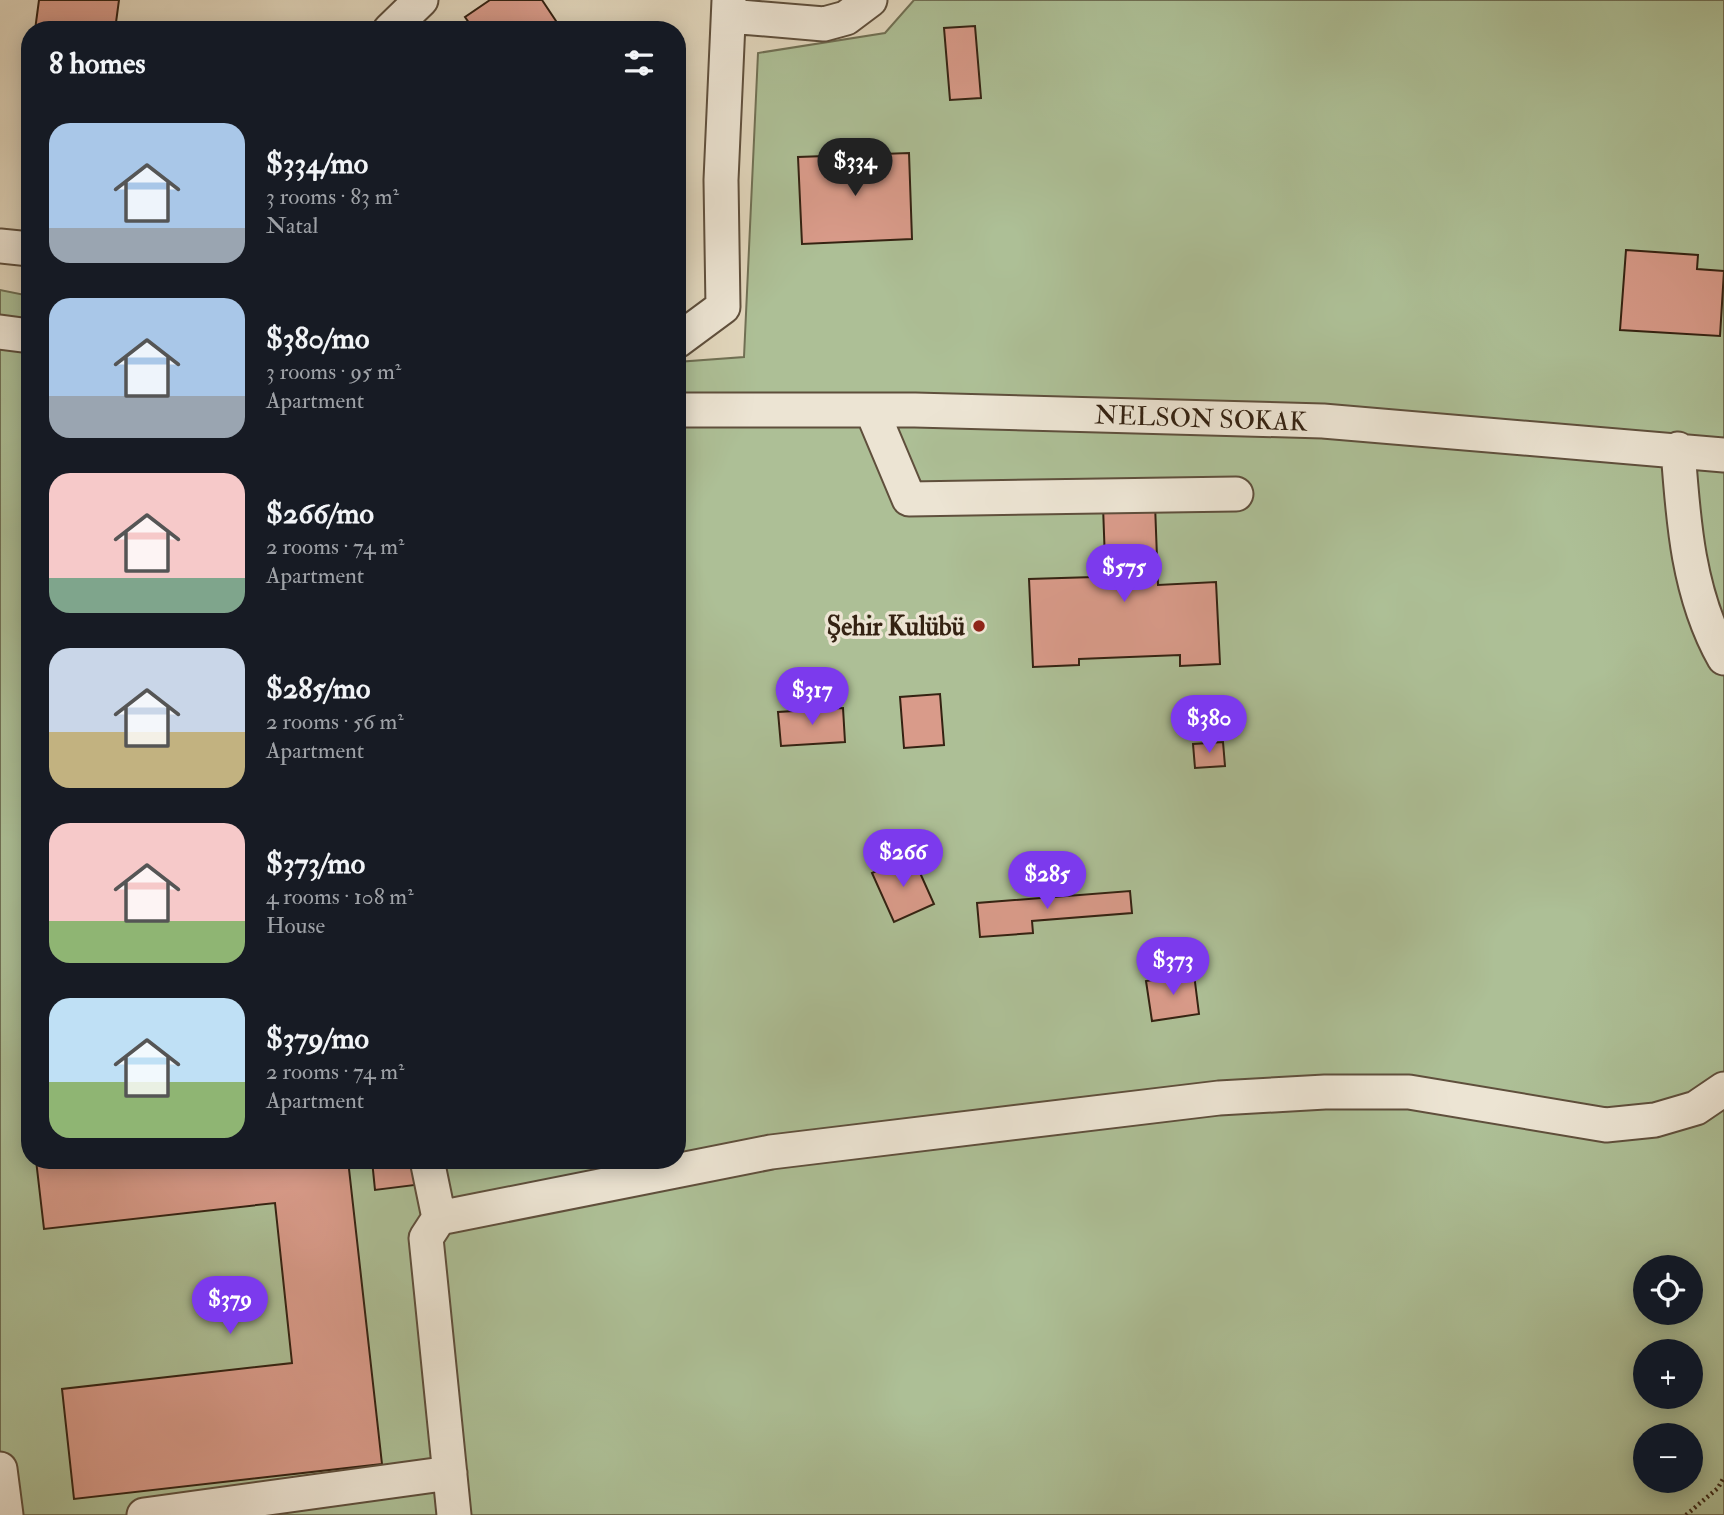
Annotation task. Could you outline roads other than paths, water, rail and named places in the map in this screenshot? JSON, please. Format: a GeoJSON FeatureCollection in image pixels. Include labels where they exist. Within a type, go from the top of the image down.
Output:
{"type":"FeatureCollection","features":[{"type":"Feature","properties":{"kind":"street"},"geometry":{"type":"LineString","coordinates":[[399,21],[421,0]]}},
{"type":"Feature","properties":{"kind":"street"},"geometry":{"type":"LineString","coordinates":[[686,334],[723,307],[721,180],[729,8],[824,24],[846,18],[870,0]]}},
{"type":"Feature","properties":{"kind":"street"},"geometry":{"type":"LineString","coordinates":[[0,246],[21,249]]}},
{"type":"Feature","properties":{"kind":"street"},"geometry":{"type":"LineString","coordinates":[[0,332],[21,335]]}},
{"type":"Feature","properties":{"kind":"street","name":"NELSON SOKAK"},"geometry":{"type":"LineString","coordinates":[[686,410],[872,411],[1323,421],[1724,455]]}},
{"type":"Feature","properties":{"kind":"street"},"geometry":{"type":"LineString","coordinates":[[872,411],[909,499],[1236,494]]}},
{"type":"Feature","properties":{"kind":"street"},"geometry":{"type":"LineString","coordinates":[[1678,449],[1684,537],[1700,601],[1724,658]]}},
{"type":"Feature","properties":{"kind":"street"},"geometry":{"type":"LineString","coordinates":[[686,1169],[771,1152],[1219,1098],[1325,1092],[1409,1092],[1606,1125],[1655,1120],[1696,1108],[1724,1089]]}},
{"type":"Feature","properties":{"kind":"street"},"geometry":{"type":"LineString","coordinates":[[429,1169],[439,1218],[426,1238],[454,1515]]}},
{"type":"Feature","properties":{"kind":"street"},"geometry":{"type":"LineString","coordinates":[[439,1218],[685,1169]]}},
{"type":"Feature","properties":{"kind":"street"},"geometry":{"type":"LineString","coordinates":[[0,1469],[5,1515]]}},
{"type":"Feature","properties":{"kind":"street"},"geometry":{"type":"LineString","coordinates":[[144,1515],[450,1473]]}},
{"type":"Feature","properties":{"kind":"place","name":"Şehir Kulübü"},"geometry":{"type":"Point","coordinates":[979,626]}}]}
